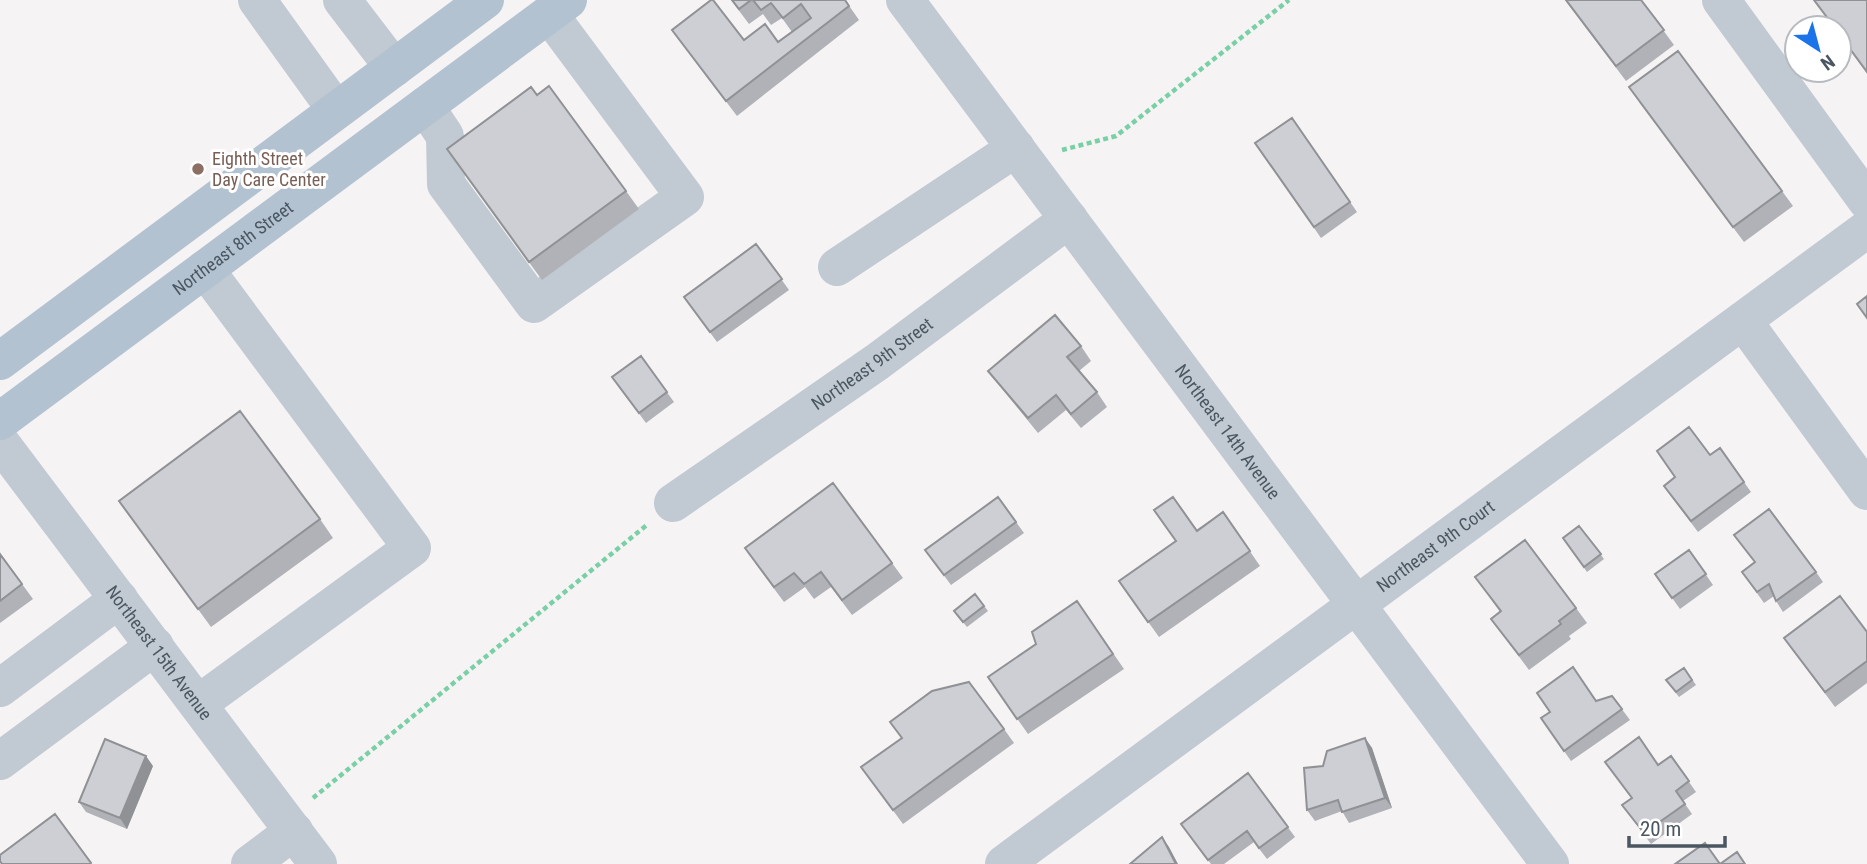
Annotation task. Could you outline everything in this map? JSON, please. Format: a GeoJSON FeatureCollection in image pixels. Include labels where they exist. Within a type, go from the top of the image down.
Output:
{"type":"FeatureCollection","features":[{"type":"Feature","properties":{"kind":"main road"},"geometry":{"type":"LineString","coordinates":[[0,361],[485,0]]}},
{"type":"Feature","properties":{"kind":"main road","name":"Northeast 8th Street"},"geometry":{"type":"LineString","coordinates":[[0,421],[559,7]]}},
{"type":"Feature","properties":{"kind":"main road"},"geometry":{"type":"LineString","coordinates":[[394,68],[425,106]]}},
{"type":"Feature","properties":{"kind":"main road"},"geometry":{"type":"LineString","coordinates":[[336,110],[367,149]]}},
{"type":"Feature","properties":{"kind":"street"},"geometry":{"type":"LineString","coordinates":[[257,0],[336,110]]}},
{"type":"Feature","properties":{"kind":"street"},"geometry":{"type":"LineString","coordinates":[[342,0],[394,68]]}},
{"type":"Feature","properties":{"kind":"street","name":"Northeast 14th Avenue"},"geometry":{"type":"LineString","coordinates":[[905,0],[1550,864]]}},
{"type":"Feature","properties":{"kind":"street"},"geometry":{"type":"LineString","coordinates":[[1721,0],[1867,201]]}},
{"type":"Feature","properties":{"kind":"street"},"geometry":{"type":"LineString","coordinates":[[425,106],[445,136],[446,184],[534,304],[685,197],[559,7]]}},
{"type":"Feature","properties":{"kind":"street"},"geometry":{"type":"LineString","coordinates":[[837,267],[1020,154]]}},
{"type":"Feature","properties":{"kind":"street","name":"Northeast 9th Street"},"geometry":{"type":"LineString","coordinates":[[673,503],[877,362],[1069,219]]}},
{"type":"Feature","properties":{"kind":"street","name":"Northeast 9th Court"},"geometry":{"type":"LineString","coordinates":[[1004,864],[1867,229]]}},
{"type":"Feature","properties":{"kind":"street"},"geometry":{"type":"LineString","coordinates":[[198,704],[412,548],[205,269]]}},
{"type":"Feature","properties":{"kind":"street"},"geometry":{"type":"LineString","coordinates":[[1744,322],[1867,491]]}},
{"type":"Feature","properties":{"kind":"street","name":"Northeast 15th Avenue"},"geometry":{"type":"LineString","coordinates":[[0,442],[318,864]]}},
{"type":"Feature","properties":{"kind":"street"},"geometry":{"type":"LineString","coordinates":[[0,688],[119,599]]}},
{"type":"Feature","properties":{"kind":"street"},"geometry":{"type":"LineString","coordinates":[[0,761],[155,646]]}},
{"type":"Feature","properties":{"kind":"street"},"geometry":{"type":"LineString","coordinates":[[250,864],[290,826]]}},
{"type":"Feature","properties":{"kind":"path"},"geometry":{"type":"LineString","coordinates":[[1020,154],[1116,136],[1289,0]]}},
{"type":"Feature","properties":{"kind":"path"},"geometry":{"type":"LineString","coordinates":[[290,826],[673,503]]}},
{"type":"Feature","properties":{"kind":"building"},"geometry":{"type":"Polygon","coordinates":[[[711,0],[744,40],[765,24],[778,42],[811,18],[801,4],[783,18],[771,3],[761,10],[753,0],[845,0],[849,6],[726,101],[672,30],[711,0]]]}},
{"type":"Feature","properties":{"kind":"building"},"geometry":{"type":"Polygon","coordinates":[[[732,0],[751,0],[739,9],[732,0]]]}},
{"type":"Feature","properties":{"kind":"building"},"geometry":{"type":"Polygon","coordinates":[[[1566,0],[1641,0],[1664,30],[1616,66],[1566,0]]]}},
{"type":"Feature","properties":{"kind":"building"},"geometry":{"type":"Polygon","coordinates":[[[1814,0],[1867,0],[1867,72],[1853,53],[1853,14],[1824,14],[1814,0]]]}},
{"type":"Feature","properties":{"kind":"building"},"geometry":{"type":"Polygon","coordinates":[[[1678,51],[1782,191],[1733,227],[1629,87],[1678,51]]]}},
{"type":"Feature","properties":{"kind":"building"},"geometry":{"type":"Polygon","coordinates":[[[549,86],[626,191],[529,262],[447,149],[531,87],[537,95],[549,86]]]}},
{"type":"Feature","properties":{"kind":"building"},"geometry":{"type":"Polygon","coordinates":[[[1292,118],[1350,202],[1314,227],[1255,143],[1292,118]]]}},
{"type":"Feature","properties":{"kind":"building"},"geometry":{"type":"Polygon","coordinates":[[[756,244],[782,279],[710,332],[684,297],[756,244]]]}},
{"type":"Feature","properties":{"kind":"building"},"geometry":{"type":"Polygon","coordinates":[[[1867,296],[1867,318],[1857,304],[1867,296]]]}},
{"type":"Feature","properties":{"kind":"building"},"geometry":{"type":"Polygon","coordinates":[[[1055,315],[1081,346],[1067,357],[1097,392],[1071,414],[1056,395],[1028,418],[988,371],[1055,315]]]}},
{"type":"Feature","properties":{"kind":"building"},"geometry":{"type":"Polygon","coordinates":[[[641,356],[667,392],[639,413],[612,377],[641,356]]]}},
{"type":"Feature","properties":{"kind":"building"},"geometry":{"type":"Polygon","coordinates":[[[240,411],[320,519],[198,609],[119,501],[240,411]]]}},
{"type":"Feature","properties":{"kind":"building"},"geometry":{"type":"Polygon","coordinates":[[[1689,427],[1710,455],[1720,448],[1744,482],[1691,521],[1664,486],[1675,477],[1657,451],[1689,427]]]}},
{"type":"Feature","properties":{"kind":"building"},"geometry":{"type":"Polygon","coordinates":[[[833,483],[892,563],[842,600],[821,572],[804,584],[794,573],[774,587],[745,548],[833,483]]]}},
{"type":"Feature","properties":{"kind":"building"},"geometry":{"type":"Polygon","coordinates":[[[998,497],[1016,522],[944,575],[925,550],[998,497]]]}},
{"type":"Feature","properties":{"kind":"building"},"geometry":{"type":"Polygon","coordinates":[[[1173,497],[1197,531],[1223,512],[1250,551],[1148,622],[1119,581],[1176,541],[1154,510],[1173,497]]]}},
{"type":"Feature","properties":{"kind":"building"},"geometry":{"type":"Polygon","coordinates":[[[1769,509],[1816,572],[1776,601],[1769,584],[1757,592],[1742,572],[1755,562],[1734,535],[1769,509]]]}},
{"type":"Feature","properties":{"kind":"building"},"geometry":{"type":"Polygon","coordinates":[[[1579,526],[1601,554],[1584,567],[1563,538],[1579,526]]]}},
{"type":"Feature","properties":{"kind":"building"},"geometry":{"type":"Polygon","coordinates":[[[1525,540],[1576,608],[1559,621],[1561,624],[1519,655],[1491,619],[1501,611],[1475,577],[1525,540]]]}},
{"type":"Feature","properties":{"kind":"building"},"geometry":{"type":"Polygon","coordinates":[[[1689,550],[1706,574],[1672,598],[1655,574],[1689,550]]]}},
{"type":"Feature","properties":{"kind":"building"},"geometry":{"type":"Polygon","coordinates":[[[0,554],[22,584],[0,601],[0,554]]]}},
{"type":"Feature","properties":{"kind":"building"},"geometry":{"type":"Polygon","coordinates":[[[975,594],[984,606],[963,622],[954,611],[975,594]]]}},
{"type":"Feature","properties":{"kind":"building"},"geometry":{"type":"Polygon","coordinates":[[[1840,596],[1867,632],[1867,661],[1825,692],[1784,638],[1840,596]]]}},
{"type":"Feature","properties":{"kind":"building"},"geometry":{"type":"Polygon","coordinates":[[[1077,601],[1113,654],[1017,719],[988,677],[1036,644],[1032,632],[1077,601]]]}},
{"type":"Feature","properties":{"kind":"building"},"geometry":{"type":"Polygon","coordinates":[[[1573,667],[1596,701],[1612,696],[1622,709],[1564,751],[1541,718],[1550,712],[1537,693],[1573,667]]]}},
{"type":"Feature","properties":{"kind":"building"},"geometry":{"type":"Polygon","coordinates":[[[1684,668],[1692,680],[1676,692],[1666,680],[1684,668]]]}},
{"type":"Feature","properties":{"kind":"building"},"geometry":{"type":"Polygon","coordinates":[[[969,682],[1004,729],[893,810],[861,767],[902,738],[890,722],[932,691],[969,682]]]}},
{"type":"Feature","properties":{"kind":"building"},"geometry":{"type":"Polygon","coordinates":[[[1639,737],[1658,765],[1671,756],[1689,781],[1676,791],[1685,804],[1644,833],[1622,805],[1632,798],[1605,762],[1639,737]]]}},
{"type":"Feature","properties":{"kind":"building"},"geometry":{"type":"Polygon","coordinates":[[[1365,738],[1385,798],[1342,812],[1338,800],[1307,810],[1304,768],[1323,766],[1327,751],[1365,738]]]}},
{"type":"Feature","properties":{"kind":"building"},"geometry":{"type":"Polygon","coordinates":[[[105,739],[146,756],[120,818],[79,802],[105,739]]]}},
{"type":"Feature","properties":{"kind":"building"},"geometry":{"type":"Polygon","coordinates":[[[1248,773],[1288,827],[1259,848],[1247,831],[1208,860],[1181,824],[1248,773]]]}},
{"type":"Feature","properties":{"kind":"building"},"geometry":{"type":"Polygon","coordinates":[[[55,814],[90,864],[2,864],[0,855],[55,814]]]}},
{"type":"Feature","properties":{"kind":"building"},"geometry":{"type":"Polygon","coordinates":[[[1162,837],[1176,864],[1130,864],[1162,837]]]}},
{"type":"Feature","properties":{"kind":"building"},"geometry":{"type":"Polygon","coordinates":[[[1705,843],[1720,864],[1675,864],[1705,843]]]}},
{"type":"Feature","properties":{"kind":"building"},"geometry":{"type":"Polygon","coordinates":[[[1737,852],[1745,864],[1720,864],[1737,852]]]}},
{"type":"Feature","properties":{"kind":"place","name":"Eighth Street Day Care Center"},"geometry":{"type":"Point","coordinates":[198,169]}}]}
